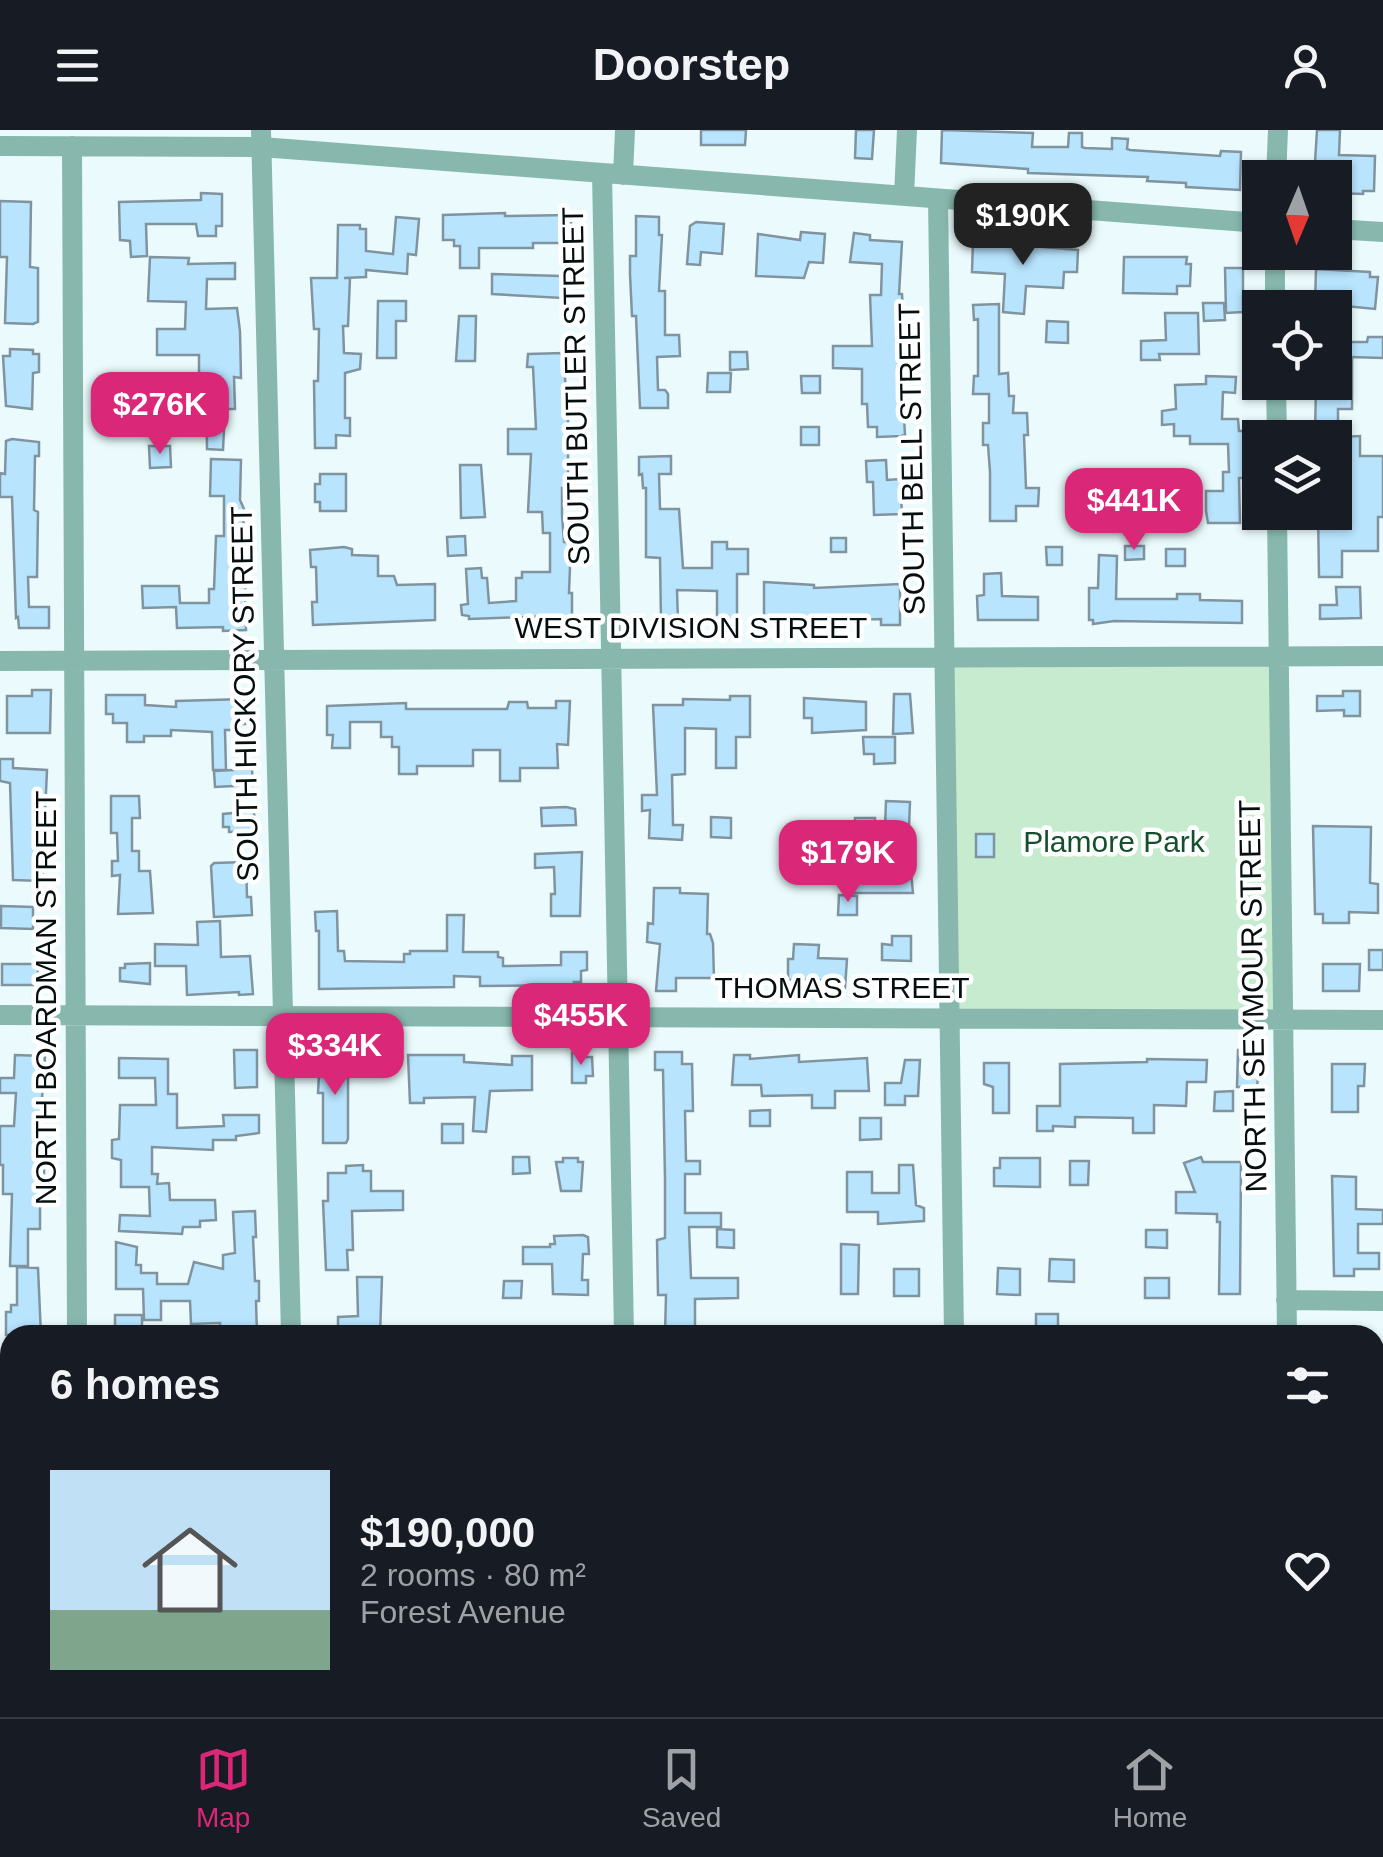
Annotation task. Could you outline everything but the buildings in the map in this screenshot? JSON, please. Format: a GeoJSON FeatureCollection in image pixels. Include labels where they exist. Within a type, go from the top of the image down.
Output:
{"type":"FeatureCollection","features":[{"type":"Feature","properties":{"kind":"street","name":"SOUTH BUTLER STREET"},"geometry":{"type":"LineString","coordinates":[[624,1325],[611,658],[613,174],[625,130]]}},
{"type":"Feature","properties":{"kind":"street"},"geometry":{"type":"LineString","coordinates":[[904,196],[906,130]]}},
{"type":"Feature","properties":{"kind":"street"},"geometry":{"type":"LineString","coordinates":[[1277,160],[1278,130]]}},
{"type":"Feature","properties":{"kind":"street"},"geometry":{"type":"LineString","coordinates":[[0,146],[261,139],[613,174],[1242,222]]}},
{"type":"Feature","properties":{"kind":"street","name":"SOUTH HICKORY STREET"},"geometry":{"type":"LineString","coordinates":[[261,139],[292,1325]]}},
{"type":"Feature","properties":{"kind":"street","name":"NORTH BOARDMAN STREET"},"geometry":{"type":"LineString","coordinates":[[72,146],[77,1325]]}},
{"type":"Feature","properties":{"kind":"street","name":"SOUTH BELL STREET"},"geometry":{"type":"LineString","coordinates":[[938,198],[954,1325]]}},
{"type":"Feature","properties":{"kind":"street"},"geometry":{"type":"LineString","coordinates":[[1352,229],[1383,232]]}},
{"type":"Feature","properties":{"kind":"street","name":"NORTH SEYMOUR STREET"},"geometry":{"type":"LineString","coordinates":[[1278,530],[1287,1325]]}},
{"type":"Feature","properties":{"kind":"street","name":"WEST DIVISION STREET"},"geometry":{"type":"LineString","coordinates":[[0,661],[1383,656]]}},
{"type":"Feature","properties":{"kind":"street","name":"THOMAS STREET"},"geometry":{"type":"LineString","coordinates":[[0,1015],[1383,1020]]}},
{"type":"Feature","properties":{"kind":"street"},"geometry":{"type":"LineString","coordinates":[[1286,1300],[1383,1301]]}},
{"type":"Feature","properties":{"kind":"green space","name":"Plamore Park"},"geometry":{"type":"Polygon","coordinates":[[[1279,657],[1283,1019],[949,1018],[943,658],[1279,657]]]}}]}
